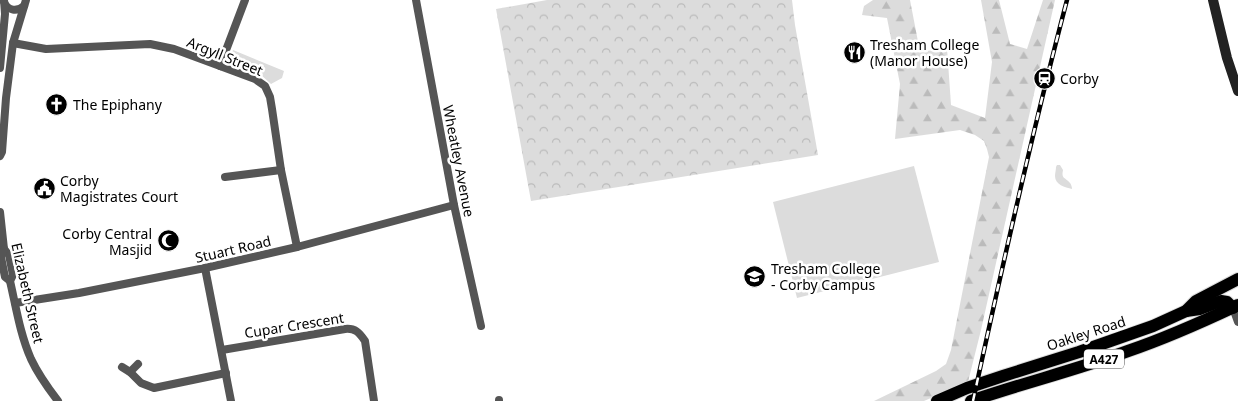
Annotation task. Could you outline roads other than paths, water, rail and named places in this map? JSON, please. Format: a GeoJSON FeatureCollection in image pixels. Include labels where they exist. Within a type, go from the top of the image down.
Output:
{"type":"FeatureCollection","features":[{"type":"Feature","properties":{"kind":"highway"},"geometry":{"type":"LineString","coordinates":[[1235,306],[1231,295],[1238,279]]}},
{"type":"Feature","properties":{"kind":"highway","name":"Oakley Road"},"geometry":{"type":"LineString","coordinates":[[937,401],[967,388],[1153,326],[1186,311],[1196,301],[1238,279]]}},
{"type":"Feature","properties":{"kind":"highway"},"geometry":{"type":"LineString","coordinates":[[1186,311],[1200,309],[1221,301],[1235,306]]}},
{"type":"Feature","properties":{"kind":"highway","name":"A427"},"geometry":{"type":"LineString","coordinates":[[971,401],[1127,352],[1170,336],[1235,306]]}},
{"type":"Feature","properties":{"kind":"main road"},"geometry":{"type":"LineString","coordinates":[[1213,0],[1227,58],[1238,91]]}},
{"type":"Feature","properties":{"kind":"street"},"geometry":{"type":"LineString","coordinates":[[220,66],[245,0]]}},
{"type":"Feature","properties":{"kind":"street","name":"Wheatley Avenue"},"geometry":{"type":"LineString","coordinates":[[416,0],[454,205],[481,326]]}},
{"type":"Feature","properties":{"kind":"street"},"geometry":{"type":"LineString","coordinates":[[4,1],[8,8],[14,10],[21,9],[25,3]]}},
{"type":"Feature","properties":{"kind":"street"},"geometry":{"type":"LineString","coordinates":[[0,68],[5,14],[4,1]]}},
{"type":"Feature","properties":{"kind":"street"},"geometry":{"type":"LineString","coordinates":[[0,156],[2,152],[13,43],[25,3]]}},
{"type":"Feature","properties":{"kind":"street","name":"Argyll Street"},"geometry":{"type":"LineString","coordinates":[[13,43],[46,49],[150,44],[174,49],[255,80],[265,86],[270,97],[281,170],[296,247]]}},
{"type":"Feature","properties":{"kind":"street"},"geometry":{"type":"LineString","coordinates":[[225,177],[281,170]]}},
{"type":"Feature","properties":{"kind":"street","name":"Stuart Road"},"geometry":{"type":"LineString","coordinates":[[15,303],[79,293],[206,268],[296,247],[454,205]]}},
{"type":"Feature","properties":{"kind":"street","name":"Elizabeth Street"},"geometry":{"type":"LineString","coordinates":[[0,212],[4,249],[1,257],[2,264],[5,277],[10,281],[21,330],[31,359],[58,401]]}},
{"type":"Feature","properties":{"kind":"street"},"geometry":{"type":"LineString","coordinates":[[206,268],[232,401]]}},
{"type":"Feature","properties":{"kind":"street"},"geometry":{"type":"LineString","coordinates":[[1235,306],[1238,322]]}},
{"type":"Feature","properties":{"kind":"street","name":"Cupar Crescent"},"geometry":{"type":"LineString","coordinates":[[222,350],[352,328],[362,335],[365,341],[374,401]]}},
{"type":"Feature","properties":{"kind":"street"},"geometry":{"type":"LineString","coordinates":[[130,372],[138,364]]}},
{"type":"Feature","properties":{"kind":"street"},"geometry":{"type":"LineString","coordinates":[[122,367],[130,372],[141,384],[154,388],[226,373]]}},
{"type":"Feature","properties":{"kind":"railway"},"geometry":{"type":"LineString","coordinates":[[973,401],[1018,200],[1067,0]]}},
{"type":"Feature","properties":{"kind":"place","name":"Tresham College (Manor House)"},"geometry":{"type":"Point","coordinates":[854,52]}},
{"type":"Feature","properties":{"kind":"place","name":"Corby"},"geometry":{"type":"Point","coordinates":[1044,78]}},
{"type":"Feature","properties":{"kind":"place","name":"The Epiphany"},"geometry":{"type":"Point","coordinates":[57,104]}},
{"type":"Feature","properties":{"kind":"place","name":"Corby Magistrates Court"},"geometry":{"type":"Point","coordinates":[44,188]}},
{"type":"Feature","properties":{"kind":"place","name":"Corby Central Masjid"},"geometry":{"type":"Point","coordinates":[168,241]}},
{"type":"Feature","properties":{"kind":"place","name":"Tresham College - Corby Campus"},"geometry":{"type":"Point","coordinates":[755,276]}}]}
